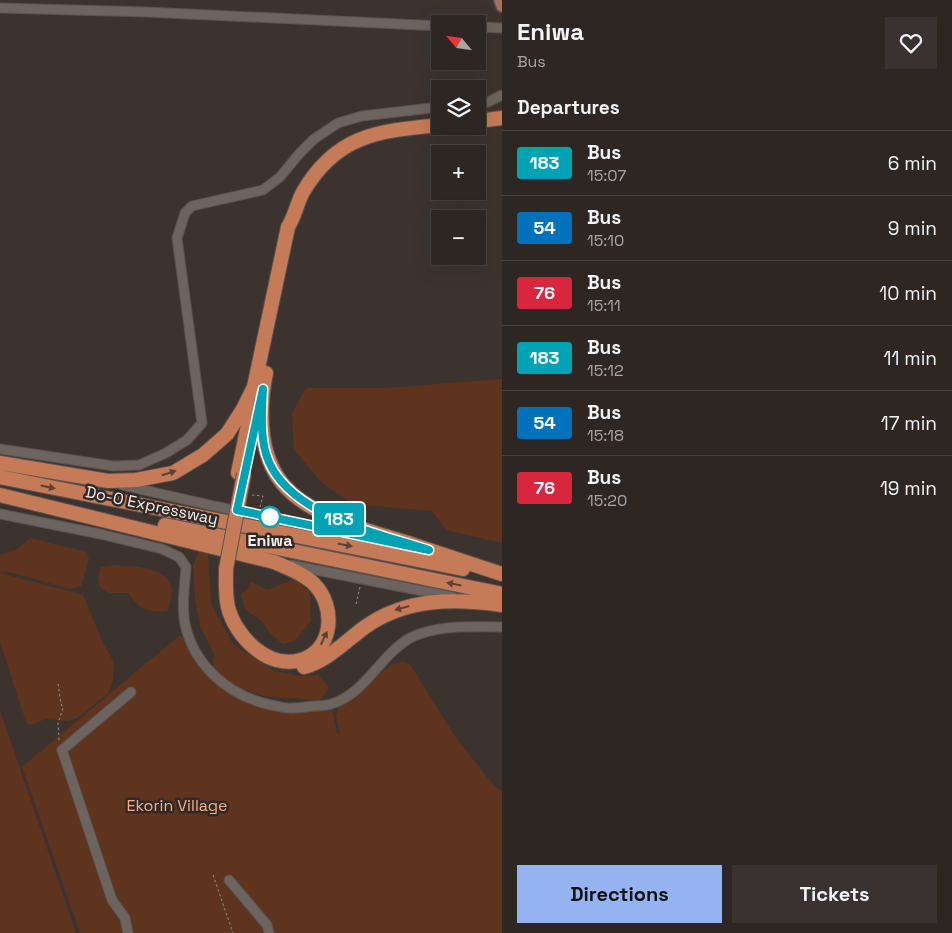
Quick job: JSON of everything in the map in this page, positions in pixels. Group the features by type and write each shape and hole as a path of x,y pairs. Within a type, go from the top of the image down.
{"highway":[{"path":"486,120 502,118"},
{"path":"431,126 380,132 346,146 328,158 302,194 294,218 288,227 259,388 223,567 220,604 229,630 248,651 268,664 297,668 311,665 327,656 366,626 389,612 411,606 451,600 502,605"},
{"path":"0,463 108,481 136,480 173,473 203,455 226,434 259,388"},
{"path":"259,388 266,454 282,484 295,495 324,512 363,528 502,576"},
{"name":"Do-O Expressway","path":"0,477 502,576"},
{"path":"0,494 274,562 298,573 314,584 325,598 328,607 328,631 319,648 310,656 300,660 281,660 269,656 248,642 238,631 228,607 223,567"},
{"name":"Do-O Expressway","path":"0,494 502,594"}],"main road":[{"path":"500,0 502,6"}],"street":[{"path":"0,8 431,26"},
{"path":"486,27 502,28"},
{"path":"486,102 502,95"},
{"path":"0,449 113,466 139,465 166,453 187,440 202,423 177,238 185,213 192,206 263,190 280,177 298,154 314,138 338,124 362,116 431,108"},
{"path":"108,481 214,506 429,550"},
{"path":"0,514 100,534 162,549 179,557 186,567 184,616 192,644 202,663 215,678 253,701 292,709 331,704 348,695 366,680 396,648 412,638 431,630 502,627"},
{"path":"274,562 480,602"},
{"path":"128,933 125,918 112,900 62,750 131,692"},
{"path":"229,880 267,925 269,933"}],"path":[{"path":"247,494 263,496 260,510"},
{"path":"356,604 360,583"},
{"path":"58,684 61,694 60,703 63,708 58,723 62,750"},
{"path":"213,875 233,933"}],"green space":[{"path":"502,379 502,543 446,530 432,511 353,504 321,482 294,449 292,413 306,388 384,388"},
{"path":"30,538 87,552 89,560 81,586 70,589 6,571 0,572 0,555 17,549"},
{"path":"199,551 208,554 211,604 233,644 274,671 300,676 318,675 329,687 323,698 317,700 263,696 237,687 213,669 214,653 200,626 195,598 193,566"},
{"path":"114,565 149,569 166,578 171,586 171,597 167,611 144,609 136,604 128,593 109,593 100,587 98,578 100,567"},
{"path":"0,573 83,595 104,645 114,662 113,681 108,693 78,718 68,721 45,719 27,725 0,642"},
{"path":"292,580 298,582 310,592 311,621 294,641 283,644 270,634 262,621 245,610 241,594 248,588 251,581 267,590"},
{"name":"Ekorin Village","path":"180,635 215,678 253,701 331,704 337,734 340,733 336,716 339,707 391,665 403,661 410,664 454,735 494,786 502,791 502,933 80,933 22,767"},
{"path":"0,710 76,933 0,933"}],"bus line":[{"name":"183","path":"263,389 263,434 266,454 282,484 295,495 324,512 363,528 429,550 237,510 263,389"}],"place":[{"name":"Eniwa","path":"270,517"}]}
